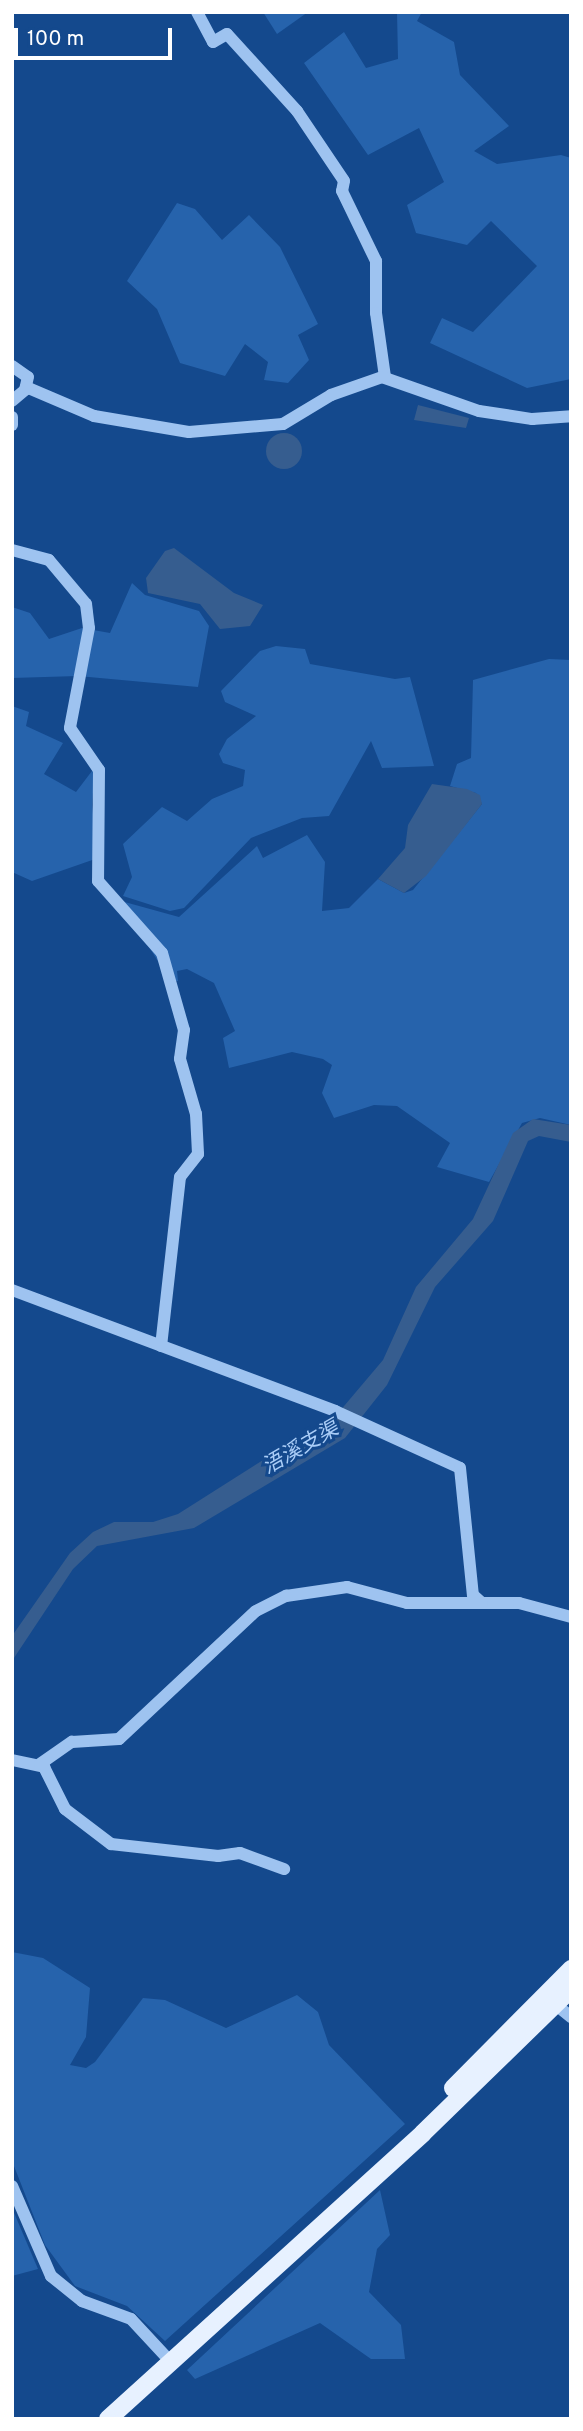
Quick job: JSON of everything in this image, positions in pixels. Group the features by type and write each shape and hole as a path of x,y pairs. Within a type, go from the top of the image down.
{"main road":[{"path":"375,2174 571,1969"},
{"path":"108,2419 375,2174 571,1989"}],"street":[{"path":"197,12 213,42 227,34 297,111 344,181 342,191 376,261 376,313 385,377"},
{"path":"12,366 28,377 26,387 12,401"},
{"path":"26,387 94,416 189,432 283,424 331,395 385,377 479,411 533,419 571,416"},
{"path":"12,416 12,425"},
{"path":"12,550 49,560 86,604 89,628 70,728 99,770 98,881 162,953 184,1030 180,1055 196,1114 198,1154 180,1177 161,1346"},
{"path":"12,1290 335,1411 460,1468 467,1580 482,1602"},
{"path":"12,1760 40,1764 72,1742 119,1740 256,1611 286,1597 347,1587 407,1603 519,1603 571,1617"},
{"path":"40,1764 65,1809 111,1844 218,1856 240,1853 284,1869"},
{"path":"555,2004 571,2017"},
{"path":"12,2186 51,2276 82,2301 131,2319 171,2362"}],"shaded area":[{"path":"263,12 308,12 277,34"},
{"path":"397,12 422,12 417,21 454,42 460,75 509,126 474,151 497,164 561,155 571,158 571,379 527,388 430,343 442,318 473,332 537,266 491,221 467,245 416,233 407,205 444,182 419,128 368,155 304,63 344,32 366,68 398,59"},
{"path":"177,203 195,209 222,240 249,215 280,247 318,324 298,335 309,360 288,383 264,380 268,362 245,344 225,376 180,363 157,309 127,281"},
{"path":"132,583 145,595 199,611 209,626 198,687 78,676 12,678 12,607 30,613 49,639 82,628 110,633"},
{"path":"276,646 305,649 310,664 395,679 410,677 434,766 382,768 371,741 329,816 302,818 251,838 184,908 170,911 123,896 132,877 123,844 162,807 187,821 212,799 243,786 245,770 223,763 219,754 227,739 256,716 225,702 221,691 260,651"},
{"path":"549,659 571,660 571,1125 540,1118 522,1123 489,1182 437,1167 450,1143 397,1106 374,1105 334,1118 322,1093 332,1065 323,1059 292,1052 229,1068 223,1038 235,1031 214,983 187,969 177,971 178,981 170,981 121,901 179,917 257,846 263,858 307,835 325,862 322,911 349,908 378,879 404,893 413,890 482,804 476,793 450,786 457,764 471,758 473,680"},
{"path":"12,706 29,712 26,726 63,743 44,774 76,792 95,767 92,805 98,858 32,881 12,872"},
{"path":"12,1952 43,1958 90,1988 86,2037 70,2065 86,2068 95,2062 143,1998 165,2000 226,2028 297,1995 318,2012 329,2045 405,2124 165,2341 127,2306 75,2286 45,2245 12,2161"},
{"path":"380,2190 390,2235 377,2249 369,2292 401,2325 405,2359 371,2359 320,2323 195,2379 187,2370"},
{"path":"12,2208 38,2269 12,2276"}],"water":[{"path":"418,405 469,418 466,428 414,420"},
{"path":"284,433 297,438 302,451 297,464 284,469 271,464 266,451 271,438"},
{"path":"174,548 234,593 263,605 250,626 220,629 200,604 148,593 146,578 165,551"},
{"path":"432,784 467,789 480,795 482,804 426,876 404,893 378,879 405,848 408,825"},
{"name":"浯溪支渠","path":"533,1119 571,1125 571,1142 539,1136 528,1141 493,1221 435,1287 387,1385 345,1438 194,1528 97,1546 73,1569 12,1661 12,1636 70,1553 93,1532 114,1522 153,1522 178,1514 339,1412 383,1360 416,1287 473,1219 513,1133"}]}
